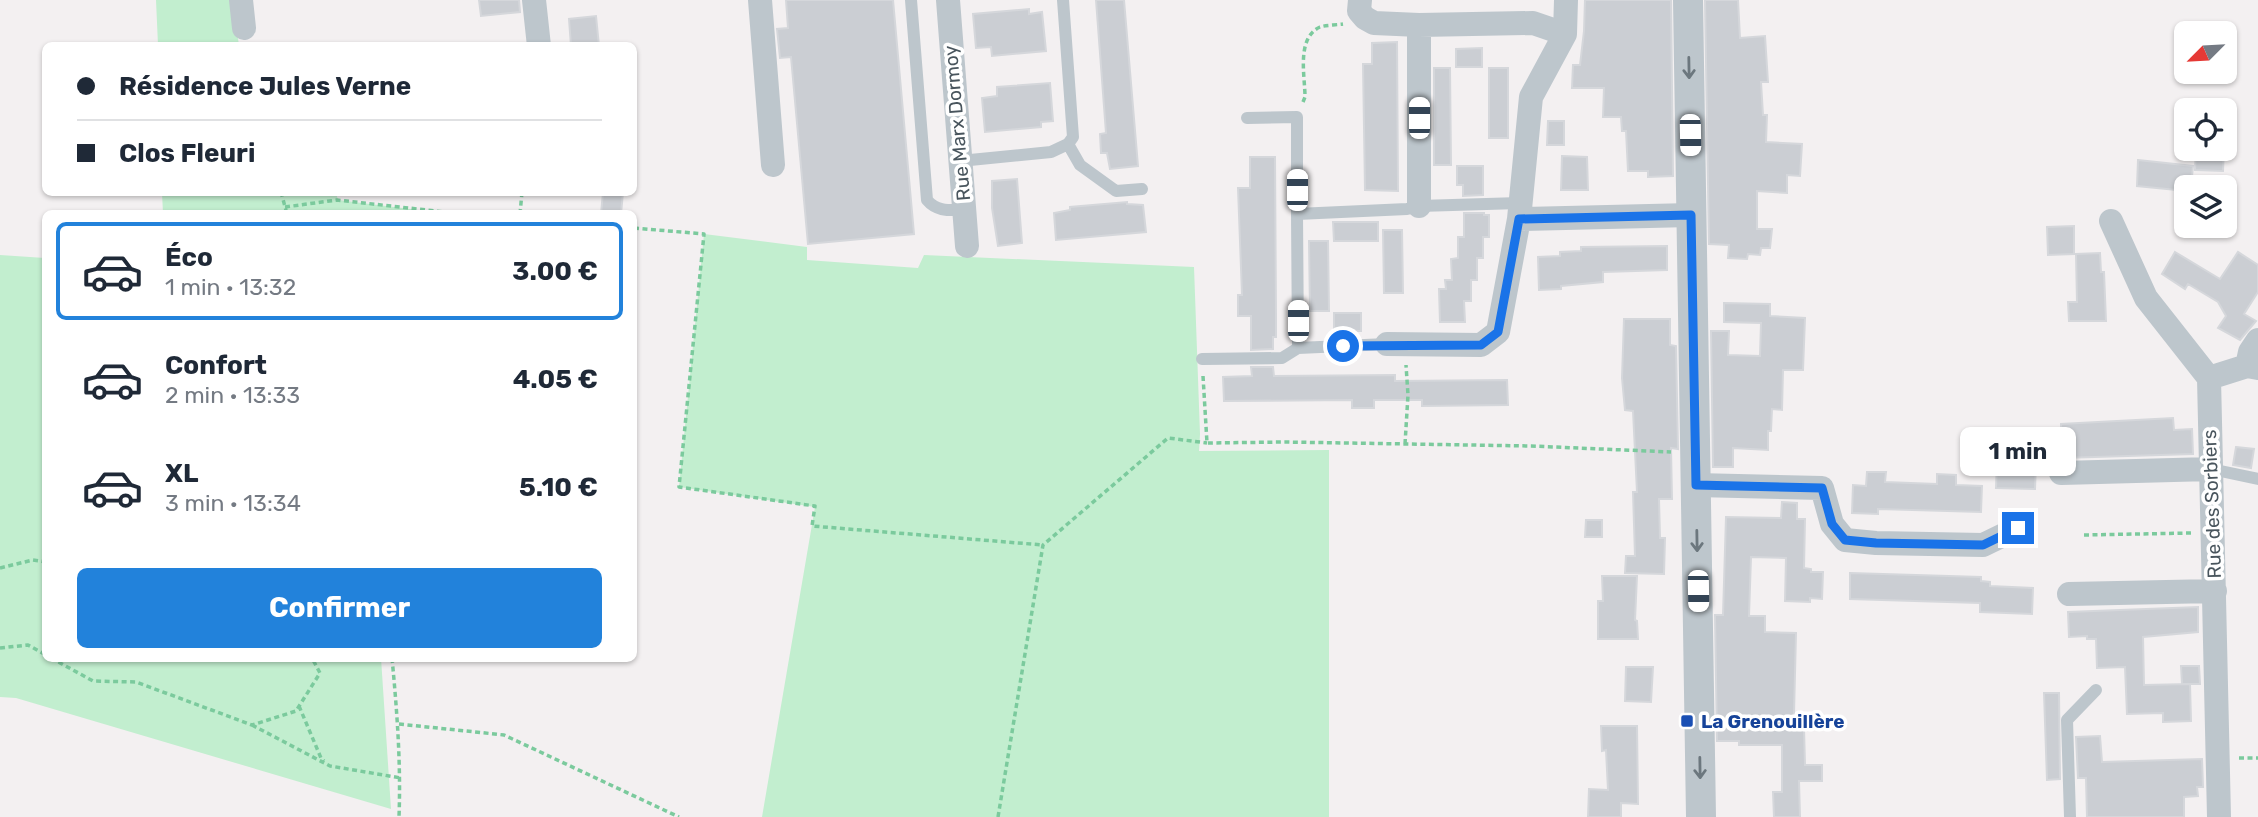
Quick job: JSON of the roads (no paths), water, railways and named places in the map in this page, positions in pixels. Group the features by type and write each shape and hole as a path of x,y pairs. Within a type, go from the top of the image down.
{"street":[{"path":"241,0 244,28"},
{"path":"534,0 539,42"},
{"path":"760,0 772,165"},
{"name":"Rue Marx Dormoy","path":"948,0 967,246"},
{"path":"1396,345 1481,345 1498,332 1520,211 1531,97 1564,33 1566,0"},
{"path":"1688,0 1701,817"},
{"path":"1362,9 1374,23 1533,23 1564,33"},
{"path":"1419,25 1419,206"},
{"path":"1520,211 1691,215"},
{"path":"2111,221 2146,298 2209,378 2252,367 2250,352 2258,340"},
{"name":"Rue des Sorbiers","path":"2209,378 2219,817"},
{"path":"2061,473 2211,469"},
{"path":"1696,485 1822,488 1832,524 1845,540 1983,545 2018,528"},
{"path":"2069,594 2215,591"}],"lane":[{"path":"911,0 927,201 943,210 964,210"},
{"path":"960,161 1051,152 1068,144 1073,137 1063,0"},
{"path":"1247,118 1297,117 1298,348"},
{"path":"1068,144 1080,165 1116,191 1142,189"},
{"path":"1297,214 1407,209 1419,206 1520,211"},
{"path":"1202,359 1282,358 1298,348 1396,345"},
{"path":"2211,469 2258,479"},
{"path":"2070,817 2067,720 2096,690"}],"place":[{"name":"La Grenouillère","path":"1687,721"}]}
